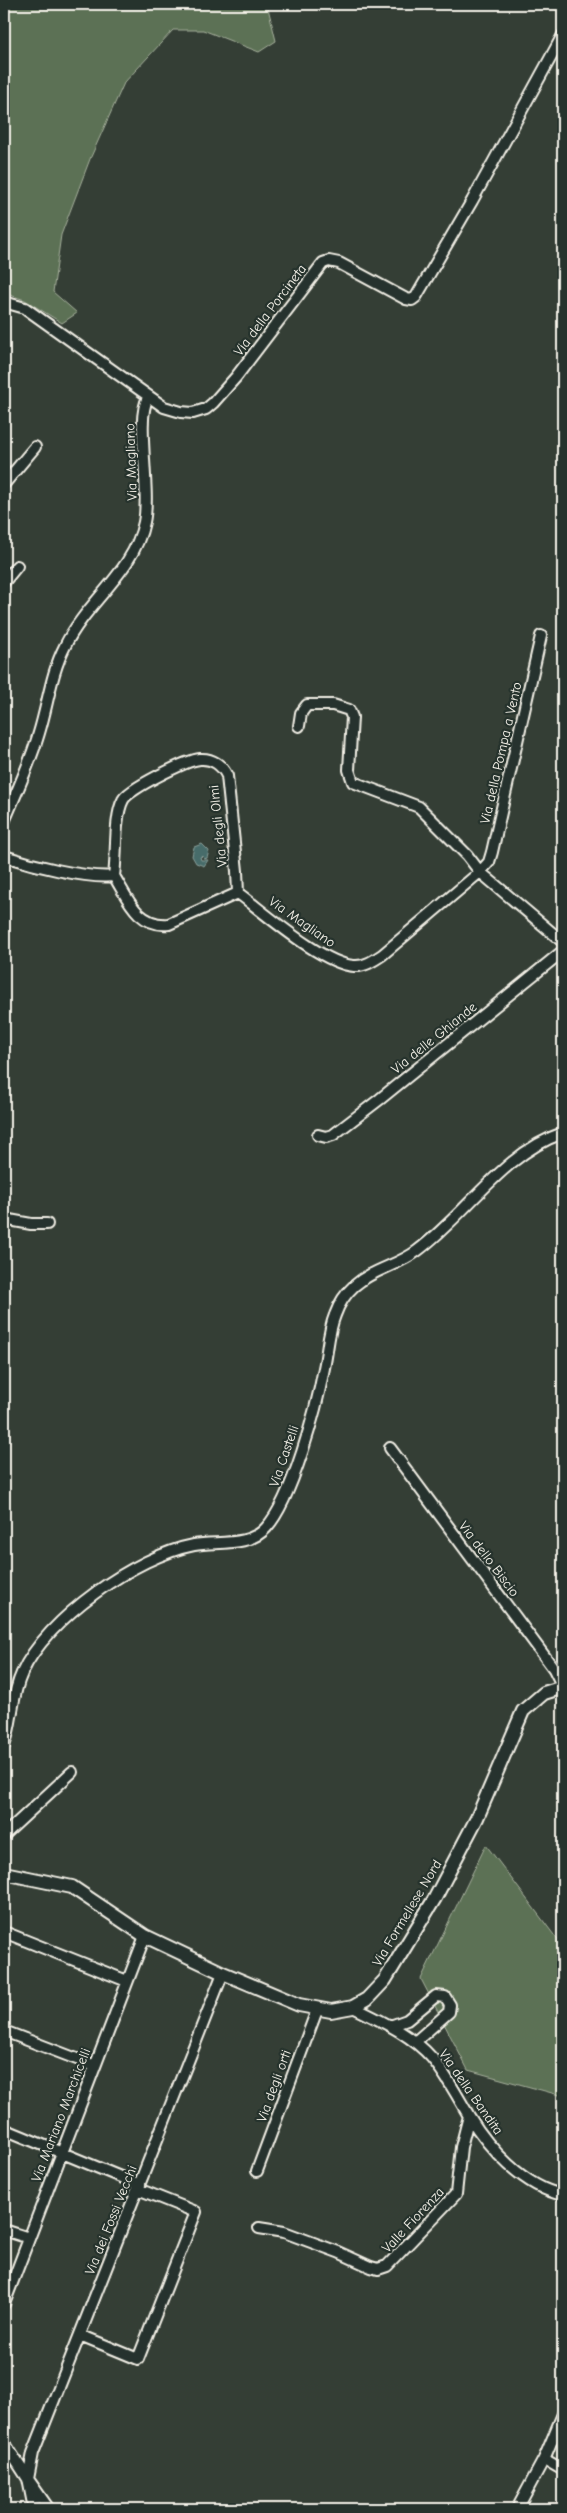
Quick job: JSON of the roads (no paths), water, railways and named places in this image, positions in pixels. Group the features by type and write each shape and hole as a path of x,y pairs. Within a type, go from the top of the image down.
{"street":[{"name":"Via della Porcineta","path":"4,302 25,308 148,398 164,407 181,412 198,412 208,407 236,377 326,262 339,263 403,298 414,299 472,201 563,35"},
{"name":"Via Magliano","path":"4,822 36,743 57,664 64,648 84,616 126,563 142,532 147,499 143,413 148,398"},
{"path":"4,484 35,447"},
{"path":"4,582 17,566"},
{"name":"Via della Pompa a Vento","path":"480,872 489,862 492,852 542,636"},
{"path":"299,726 301,712 307,705 333,705 349,710 352,717 348,770 353,782 419,807 467,855 480,872 563,942"},
{"name":"Via degli Olmi","path":"114,876 119,812 127,794 136,787 193,760 204,759 218,764 226,776 238,893"},
{"path":"4,856 59,870 96,876 114,876 138,915 157,924 169,924 238,893"},
{"name":"Via Magliano","path":"238,893 322,954 341,963 359,966 382,955 480,872"},
{"name":"Via delle Ghiande","path":"318,1135 326,1137 333,1135 563,951"},
{"name":"Via Castelli","path":"4,1746 19,1679 33,1652 55,1627 108,1584 150,1559 186,1546 250,1538 262,1532 270,1523 281,1505 302,1451 321,1384 332,1323 342,1300 349,1291 376,1270 417,1251 512,1164 542,1143 563,1134"},
{"path":"4,1219 48,1224"},
{"name":"Via dello Biscio","path":"390,1448 554,1669 563,1687"},
{"name":"Via Formellese Nord","path":"353,2008 367,1999 385,1980 435,1898 477,1818 523,1711 544,1693 563,1687"},
{"path":"4,1835 72,1772"},
{"path":"4,1873 72,1887 145,1936 223,1973 299,2005 317,2010 336,2011 353,2008"},
{"path":"4,1932 127,1981"},
{"name":"Via Mariano Marchicelli","path":"4,2304 7,2285 29,2238 145,1936"},
{"name":"Via dei Fossi Vecchi","path":"28,2479 33,2453 223,1973"},
{"path":"390,2026 407,2020 436,1996 445,1997 450,2005 449,2012 415,2042"},
{"name":"Via della Bandita","path":"353,2008 390,2026 415,2042 437,2064 470,2116 494,2148 517,2170 539,2186 563,2195"},
{"name":"Via degli orti","path":"256,2171 317,2010"},
{"path":"4,2031 95,2066"},
{"name":"Valle Fiorenza","path":"259,2228 284,2232 338,2252 371,2267 378,2269 387,2266 456,2194 461,2147 470,2116"},
{"path":"4,2129 196,2212 138,2359 80,2335"},
{"path":"4,2230 29,2238"},
{"path":"517,2509 544,2459 563,2414"},
{"path":"4,2442 49,2509"},
{"path":"544,2459 563,2470"},
{"path":"28,2479 34,2509"}],"water":[{"path":"202,844 209,851 207,858 200,857 201,860 208,860 204,866 196,863 192,856 194,847"}]}
